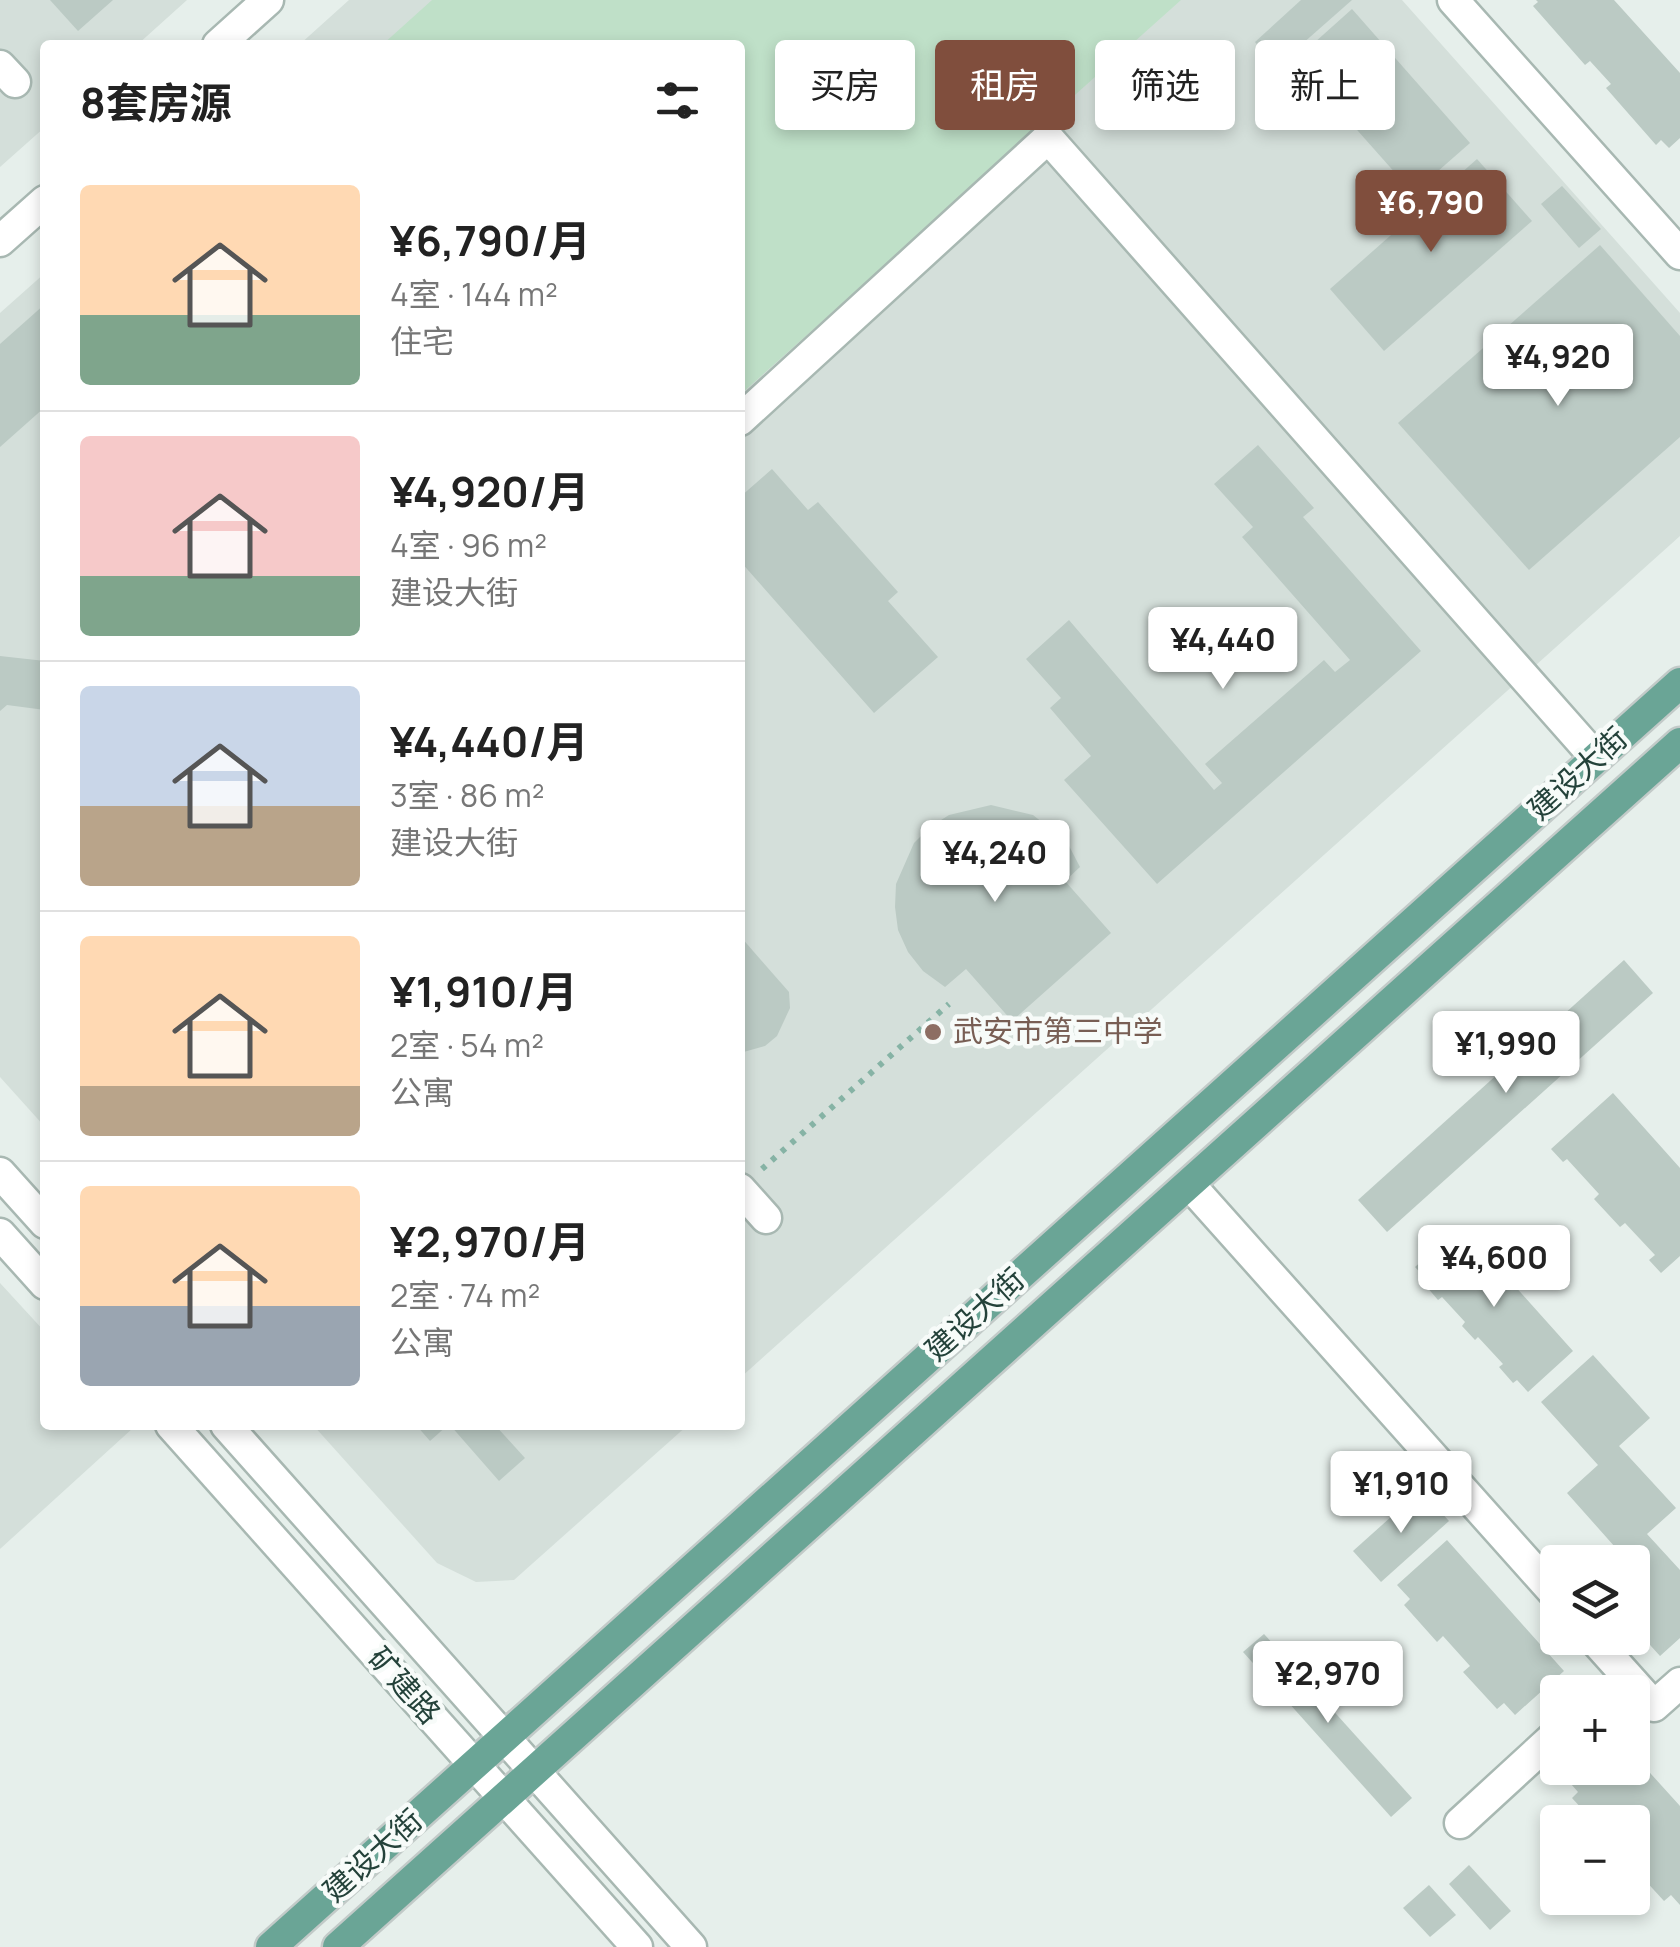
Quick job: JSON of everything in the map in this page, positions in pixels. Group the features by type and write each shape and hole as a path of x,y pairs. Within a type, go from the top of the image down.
{"main road":[{"name":"建设大街","path":"271,1947 1680,683"},
{"name":"建设大街","path":"338,1947 1680,743"}],"street":[{"path":"224,40 268,0"},
{"path":"1453,0 1680,254"},
{"path":"745,415 1048,138 1596,758"},
{"path":"0,241 40,205"},
{"path":"0,1173 40,1218"},
{"path":"748,1182 766,1218"},
{"path":"1189,1184 1540,1578"},
{"path":"0,1234 40,1278"},
{"name":"矿建路","path":"175,1430 637,1947"},
{"name":"矿建路","path":"230,1430 692,1947"},
{"path":"1650,1704 1654,1706 1680,1683"},
{"path":"1460,1823 1540,1750"}],"path":[{"path":"748,1182 948,1004"}],"shaded area":[{"path":"0,0 187,0 143,40 40,40 40,131 0,167"},
{"name":"武安市第三中学","path":"349,0 1402,0 1680,313 1680,536 745,1374 745,40 305,40"},
{"path":"40,277 40,1121 0,1077 0,313"},
{"path":"0,1283 40,1327 40,1430 131,1430 0,1549"},
{"path":"317,1430 682,1430 514,1580 476,1582 437,1563"}],"green space":[{"path":"432,0 1181,0 1136,40 1095,40 1095,77 1075,95 1075,40 935,40 935,130 1036,130 745,391 745,40 388,40"}],"building":[{"path":"50,0 113,0 78,31"},
{"path":"1301,0 1352,0 1307,40 1257,40"},
{"path":"1536,0 1614,0 1680,73 1680,138 1669,148 1661,140 1656,145 1606,88 1611,84 1590,61 1585,65 1533,6"},
{"path":"1352,9 1379,40 1317,40"},
{"path":"1395,58 1470,143 1413,193 1357,130 1395,130"},
{"path":"1477,159 1532,221 1384,351 1330,289"},
{"path":"1562,186 1601,229 1579,248 1541,204"},
{"path":"1600,245 1680,336 1680,437 1529,570 1398,423"},
{"path":"40,308 40,411 0,447 0,344"},
{"path":"1258,445 1314,508 1303,517 1421,651 1157,884 1064,780 1091,756 1050,708 1061,698 1026,659 1069,620 1214,790 1222,783 1205,764 1324,660 1335,672 1350,660 1242,537 1253,527 1214,484"},
{"path":"772,469 808,510 818,502 898,592 888,601 938,657 874,713 745,567 745,493"},
{"path":"0,656 40,660 40,709 7,705 0,711"},
{"path":"991,805 1033,815 1067,842 1080,867 1065,881 1111,933 1012,1021 966,969 945,987 923,971 898,930 895,907 896,884 914,843 949,815"},
{"path":"745,942 789,992 790,1008 777,1036 765,1046 745,1052"},
{"path":"1624,960 1653,993 1387,1232 1358,1200"},
{"path":"1613,1093 1680,1168 1680,1256 1661,1273 1649,1260 1655,1255 1625,1223 1620,1227 1594,1199 1599,1194 1567,1159 1563,1162 1551,1149"},
{"path":"1461,1226 1573,1351 1528,1392 1517,1380 1513,1383 1499,1367 1503,1364 1462,1326 1465,1322 1442,1297 1438,1300 1426,1286 1430,1283 1415,1267"},
{"path":"1593,1355 1650,1418 1619,1446 1676,1508 1647,1534 1680,1570 1680,1638 1660,1656 1650,1645 1650,1545 1613,1545 1567,1493 1598,1465 1541,1402"},
{"path":"420,1430 442,1430 430,1441"},
{"path":"454,1430 500,1430 525,1458 499,1481"},
{"path":"1421,1490 1449,1521 1381,1582 1353,1551"},
{"path":"1447,1540 1540,1644 1540,1655 1550,1655 1564,1671 1560,1675 1540,1675 1540,1693 1515,1715 1504,1703 1497,1709 1463,1672 1470,1666 1443,1636 1437,1642 1404,1605 1410,1599 1397,1585"},
{"path":"1264,1634 1412,1798 1391,1817 1243,1652"},
{"path":"1650,1773 1680,1806 1680,1905 1671,1895 1664,1901 1650,1886 1650,1805 1578,1805 1572,1798 1578,1792 1572,1785 1650,1785"},
{"path":"1469,1865 1511,1911 1490,1930 1449,1884"},
{"path":"1429,1885 1456,1915 1430,1937 1403,1908"}],"place":[{"name":"武安市第三中学","path":"933,1032"}]}
